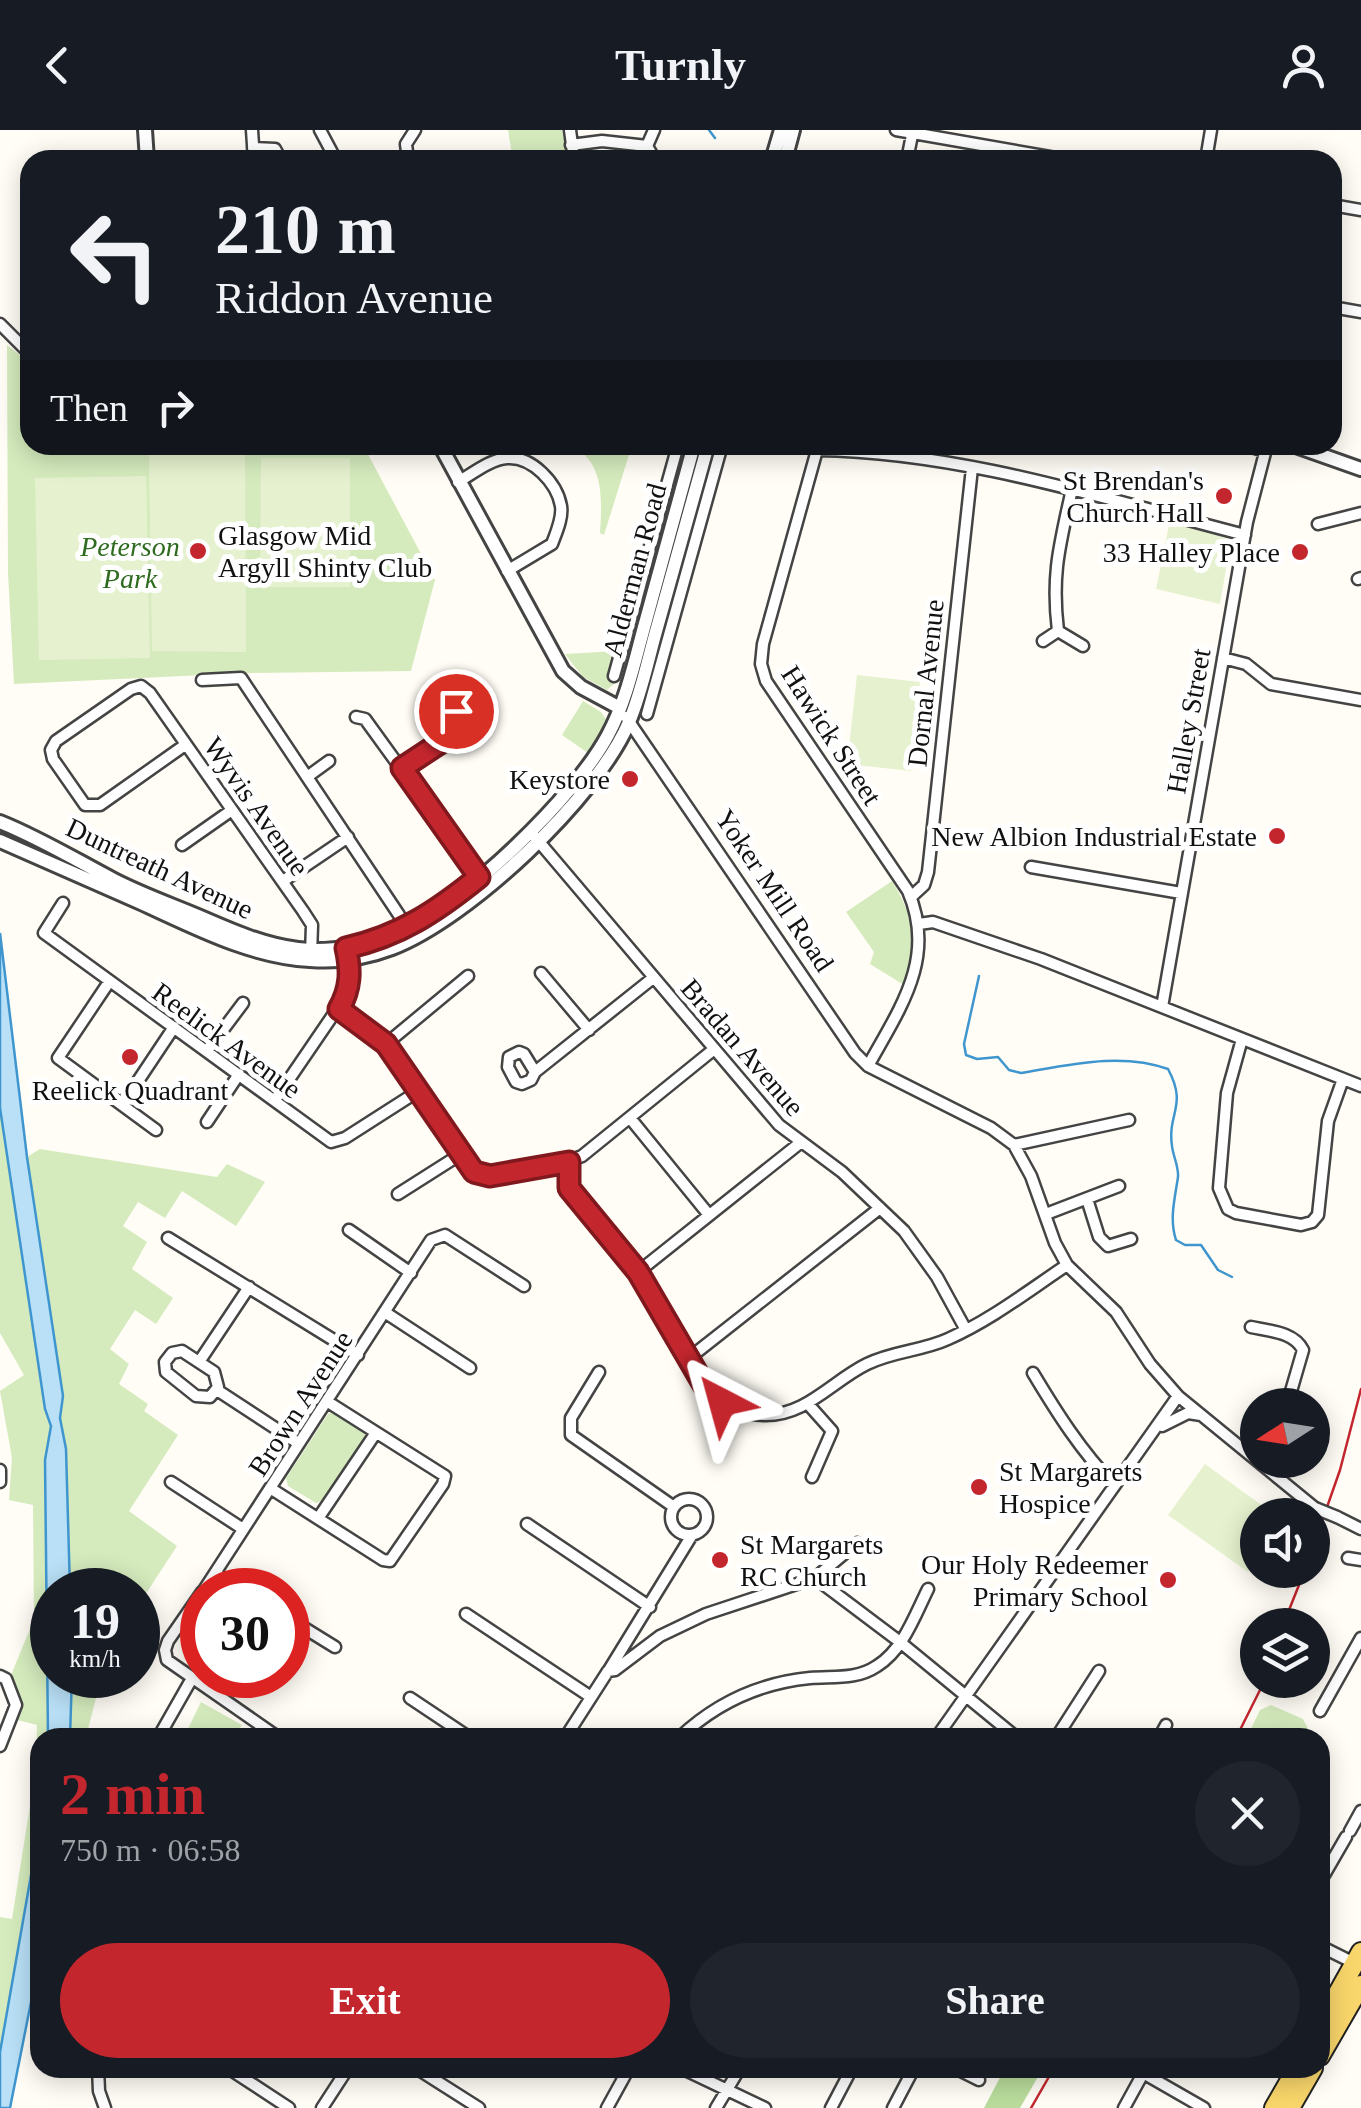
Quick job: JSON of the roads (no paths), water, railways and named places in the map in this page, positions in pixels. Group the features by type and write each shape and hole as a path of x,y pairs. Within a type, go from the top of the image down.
{"main road":[{"path":"1330,2008 1359,1961"},
{"path":"1330,2039 1361,1985"},
{"path":"1274,2108 1290,2078"},
{"path":"1290,2108 1307,2078"}],"street":[{"path":"570,130 571,150"},
{"path":"650,150 654,130"},
{"path":"896,130 1012,150"},
{"path":"570,145 602,141 648,146"},
{"path":"0,324 20,344"},
{"name":"Yoker Mill Road","path":"445,455 563,671 581,687 620,708 855,1053 868,1066 991,1128 1014,1145"},
{"name":"Alderman Road","path":"614,676 675,455"},
{"name":"Alderman Road","path":"620,708 691,455"},
{"name":"Alderman Road","path":"647,714 654,662 706,455"},
{"name":"Alderman Road","path":"629,723 654,662 719,455"},
{"name":"Hawick Street","path":"813,455 761,664 766,680 910,894 919,923"},
{"path":"897,455 1072,489 1245,535"},
{"name":"Halley Street","path":"1162,1007 1222,658 1264,455"},
{"path":"1320,455 1361,470"},
{"path":"458,482 502,458 514,458 540,469 559,500 562,510 552,544 507,571"},
{"name":"Dornal Avenue","path":"910,894 924,885 972,468"},
{"path":"1058,631 1053,577 1072,489"},
{"path":"1318,524 1361,514"},
{"path":"1043,642 1058,631"},
{"path":"1058,631 1083,646"},
{"path":"1222,658 1246,664 1271,684 1361,700"},
{"path":"202,680 242,678 399,915"},
{"path":"402,768 446,739 465,683"},
{"name":"Wyvis Avenue","path":"185,744 100,804 85,805 51,750 56,742 131,689 141,686 150,693 312,924 311,955"},
{"name":"Duntreath Avenue","path":"534,836 580,778 609,734 620,708"},
{"path":"356,717 365,719 482,882"},
{"name":"Duntreath Avenue","path":"6,843 235,943 274,955 392,948 441,922 587,787 629,723"},
{"path":"307,777 329,761"},
{"path":"182,845 232,810"},
{"name":"Duntreath Avenue","path":"0,822 118,882 238,933 311,955"},
{"path":"283,882 348,836"},
{"name":"Bradan Avenue","path":"534,836 756,1100 800,1143 842,1172 920,1251 966,1330"},
{"path":"1031,867 1181,893"},
{"name":"Reelick Avenue","path":"63,903 44,933 331,1142 338,1142 420,1090"},
{"path":"868,1066 911,982 920,943 919,923 933,922 1361,1086"},
{"path":"276,1100 348,994 347,953"},
{"path":"542,973 589,1030"},
{"path":"386,1044 468,976"},
{"path":"535,1072 652,978"},
{"path":"110,982 58,1058 156,1130"},
{"path":"207,1051 242,1003"},
{"path":"339,1009 386,1044 474,1172 490,1176 569,1162 582,1156 713,1050"},
{"path":"122,1105 174,1028"},
{"path":"1242,1039 1227,1093 1219,1188 1228,1208 1236,1213 1302,1225 1318,1215 1328,1121 1343,1079"},
{"path":"207,1122 239,1074"},
{"path":"630,1118 709,1216"},
{"path":"1129,1120 1014,1145 1067,1265 1116,1312 1150,1364 1178,1396 1240,1448"},
{"path":"638,1272 800,1143"},
{"path":"398,1194 461,1154"},
{"path":"569,1162 569,1188 638,1272 708,1392 734,1409 766,1416 808,1404 870,1362 945,1341 991,1317 1067,1265"},
{"path":"1046,1214 1119,1186"},
{"path":"1087,1198 1099,1237 1108,1246 1132,1238"},
{"path":"688,1358 880,1208"},
{"path":"349,1230 411,1272"},
{"name":"Brown Avenue","path":"218,1568 431,1240 445,1236 524,1286"},
{"path":"168,1238 358,1355"},
{"path":"199,1362 250,1287"},
{"path":"386,1313 470,1368"},
{"path":"1251,1326 1293,1337 1300,1344 1303,1350 1292,1388"},
{"path":"177,1351 199,1362 214,1372 217,1390 210,1397 196,1396 166,1372 165,1362 177,1351"},
{"path":"598,1372 571,1418 570,1435 674,1507"},
{"path":"1034,1372 1062,1422 1114,1485"},
{"path":"217,1390 298,1444"},
{"path":"943,1728 1178,1396"},
{"path":"270,1488 383,1560 390,1561 410,1533 445,1476 328,1402"},
{"path":"808,1404 832,1431 812,1476"},
{"path":"1146,1441 1174,1418 1188,1413 1203,1415"},
{"path":"320,1517 375,1434"},
{"path":"0,1470 0,1482"},
{"path":"1278,1478 1316,1508 1361,1529"},
{"path":"170,1482 243,1530"},
{"path":"572,1728 692,1535 705,1526 708,1516 703,1505 692,1499 683,1500 674,1507 672,1523 677,1530 692,1535"},
{"path":"527,1524 650,1607"},
{"path":"608,1671 660,1636 724,1606 815,1578 857,1543"},
{"path":"1348,1558 1361,1560"},
{"path":"815,1578 1004,1728"},
{"path":"691,1728 709,1712 749,1692 811,1678 852,1676 877,1667 900,1642 928,1589"},
{"path":"466,1614 590,1697"},
{"path":"642,1620 660,1636"},
{"name":"Brown Avenue","path":"180,1626 164,1650 167,1660 180,1671"},
{"path":"310,1632 335,1648"},
{"path":"1320,1712 1361,1638"},
{"path":"1062,1728 1099,1671"},
{"path":"0,1676 6,1679 16,1705 0,1746"},
{"path":"164,1728 181,1698"},
{"name":"Brown Avenue","path":"215,1698 256,1728"},
{"path":"410,1698 455,1728"},
{"path":"1330,1865 1361,1812"},
{"path":"1330,1950 1359,1961"},
{"path":"98,2078 106,2108"},
{"path":"243,2078 289,2108"},
{"path":"322,2108 342,2078"},
{"path":"432,2078 479,2108"},
{"path":"607,2108 623,2078"},
{"path":"702,2078 765,2108"},
{"path":"716,2108 734,2078"},
{"path":"831,2108 847,2078"},
{"path":"893,2108 909,2078"},
{"path":"975,2078 979,2080"},
{"path":"1124,2108 1141,2078"},
{"path":"1157,2078 1204,2108"}],"water":[{"path":"0,933 27,1157 63,1396 60,1418 66,1449 69,1568 46,1568 45,1460 51,1426 45,1409 0,1108"},
{"path":"48,1698 71,1698 70,1728 48,1728"},
{"path":"30,1881 30,2007 10,2108 0,2108 0,2052"}],"waterway":[{"path":"709,130 715,138"},
{"path":"979,976 964,1044 966,1055 977,1059 998,1057 1009,1070 1021,1073 1113,1061 1168,1069 1177,1101 1171,1135 1178,1173 1173,1216 1176,1240 1185,1245 1201,1245 1218,1270 1232,1277"}],"railway":[{"path":"1330,1499 1361,1389"},
{"path":"1290,1608 1298,1588"},
{"path":"1241,1728 1256,1698"},
{"path":"1031,2108 1048,2078"}],"place":[{"name":"St Brendan's Church Hall","path":"1224,496"},
{"name":"Glasgow Mid Argyll Shinty Club","path":"198,551"},
{"name":"33 Halley Place","path":"1300,552"},
{"name":"Keystore","path":"630,779"},
{"name":"New Albion Industrial Estate","path":"1277,836"},
{"name":"Reelick Quadrant","path":"130,1057"},
{"name":"St Margarets Hospice","path":"979,1487"},
{"name":"St Margarets RC Church","path":"720,1560"},
{"name":"Our Holy Redeemer Primary School","path":"1168,1580"}],"park label":[{"name":"Peterson Park","path":"130,562"}]}
